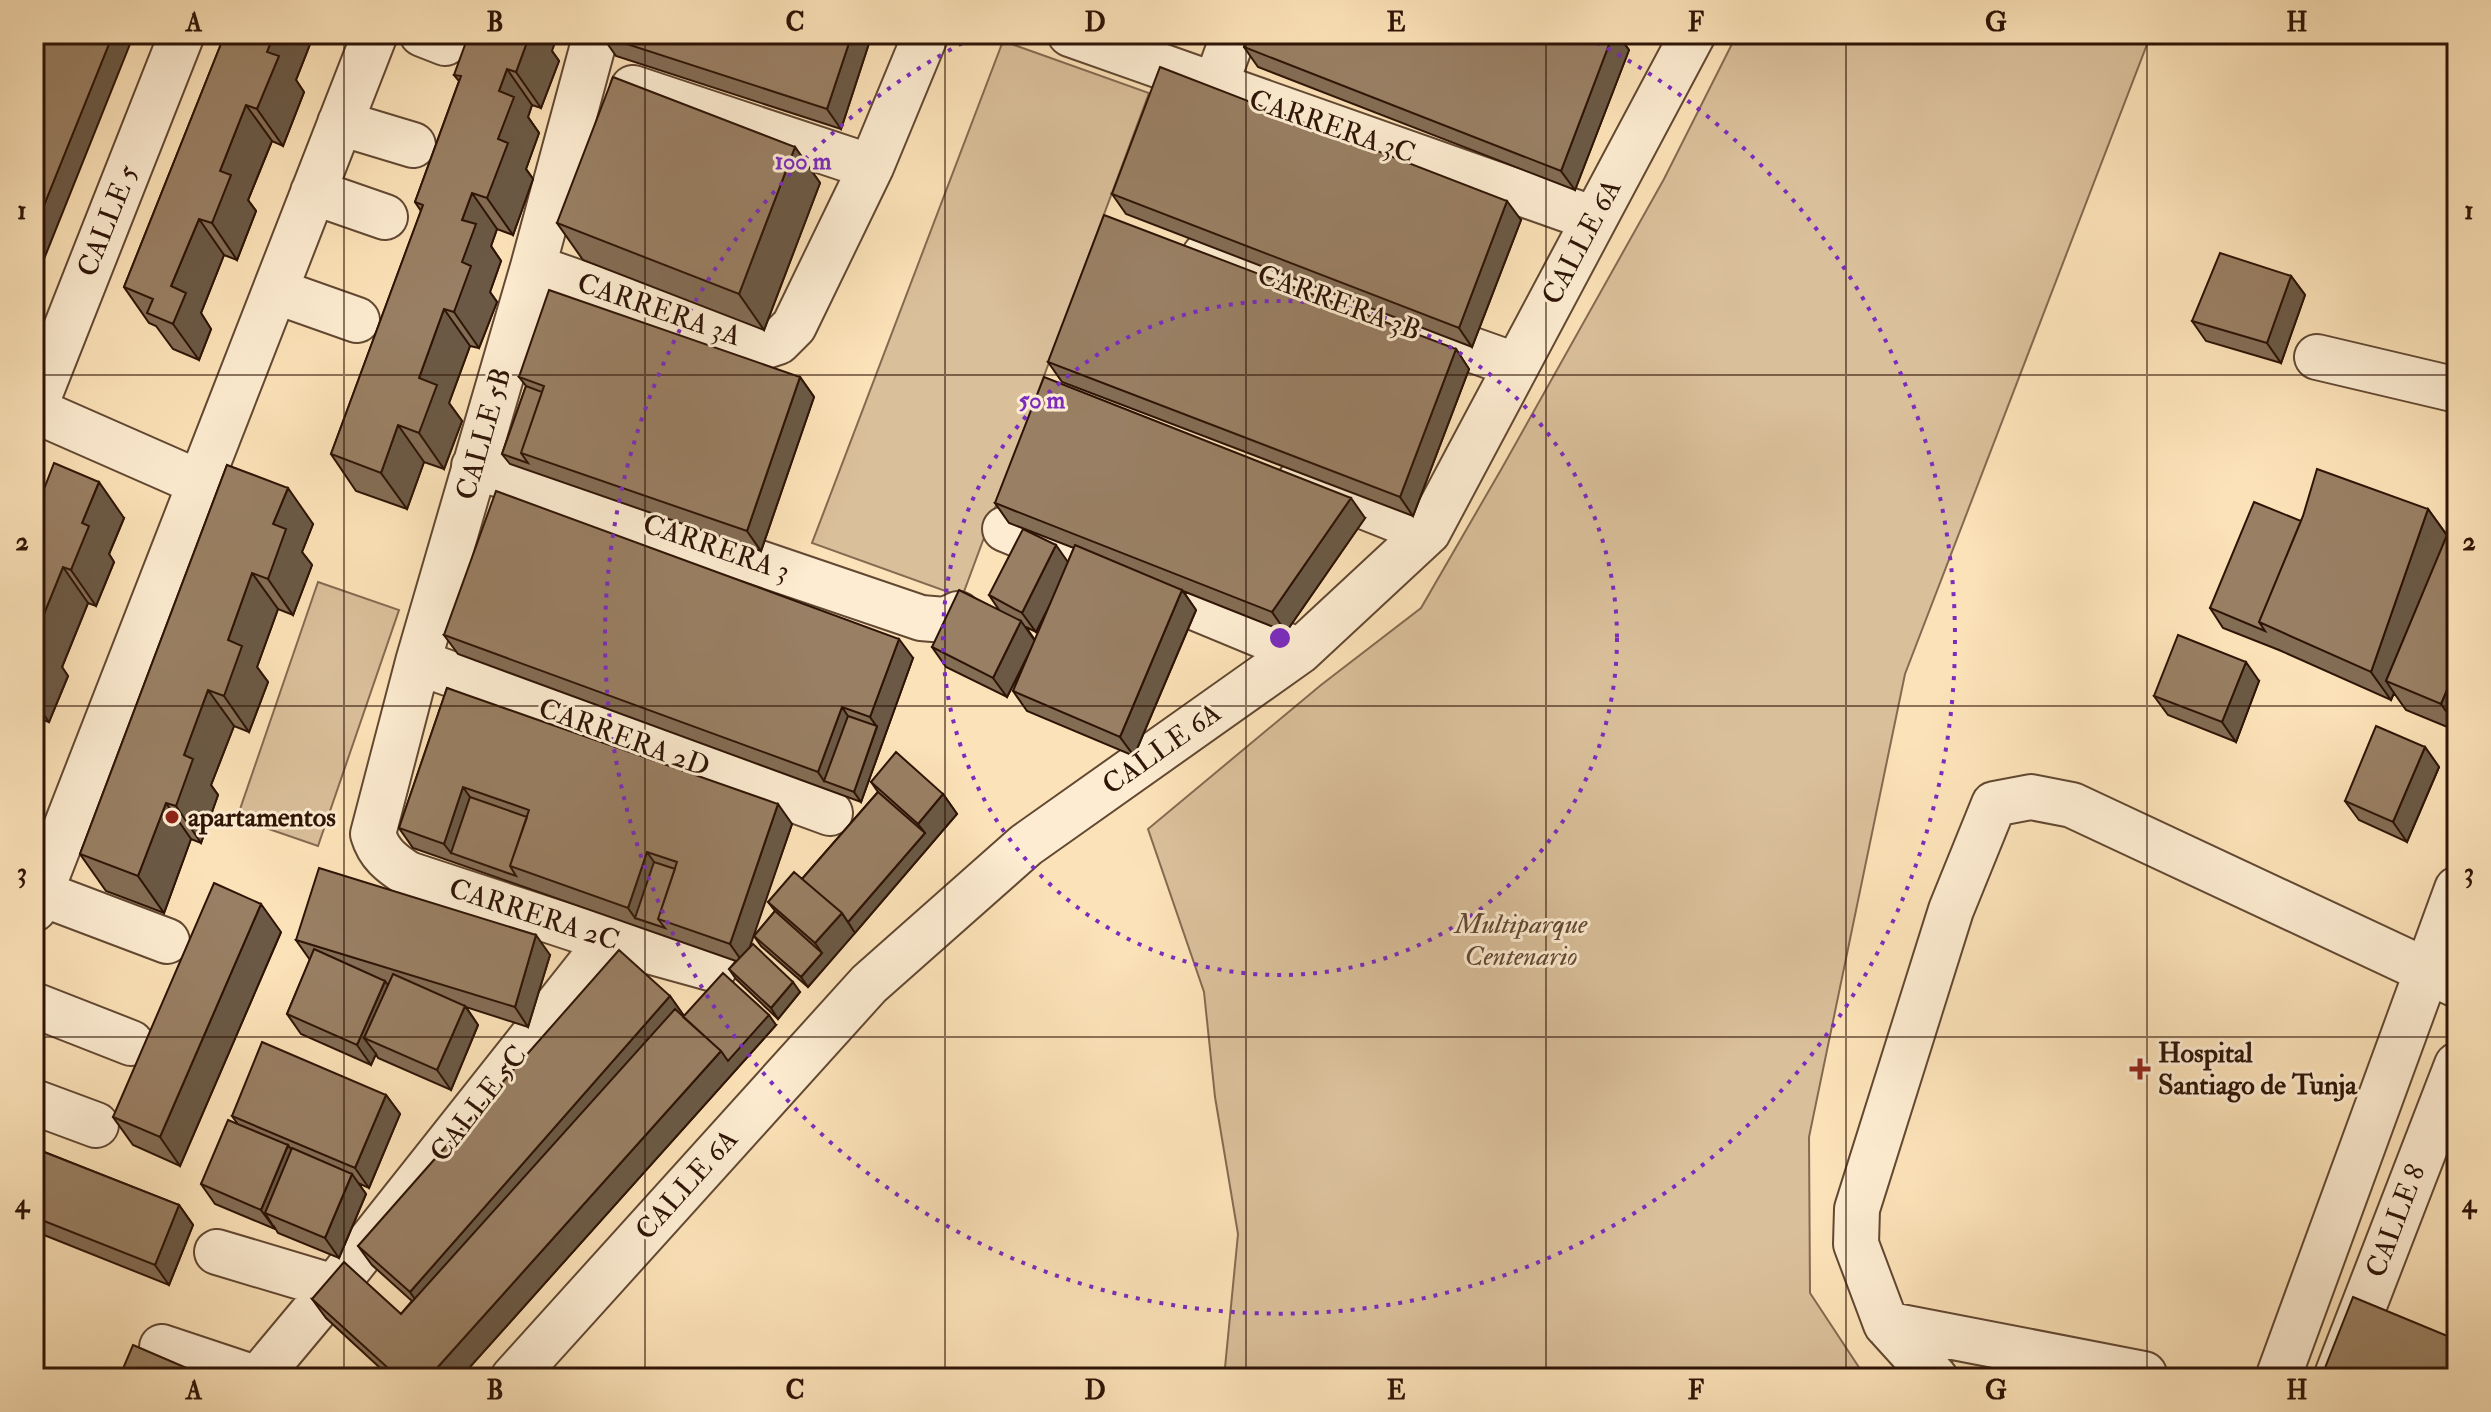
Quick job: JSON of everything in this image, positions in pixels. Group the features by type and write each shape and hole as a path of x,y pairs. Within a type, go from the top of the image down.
{"street":[{"name":"CALLE 5","path":"34,409 182,34"},
{"path":"167,941 37,901 375,34"},
{"path":"591,53 871,167 926,34"},
{"name":"CARRERA 3C","path":"1070,34 1594,219"},
{"path":"1215,86 1234,34"},
{"name":"CALLE 6A","path":"513,1378 869,984 1026,845 1300,651 1428,532 1594,219 1684,37"},
{"name":"CALLE 5B","path":"373,834 418,662 533,267 591,53"},
{"path":"340,123 413,145"},
{"name":"CARRERA 3A","path":"533,267 763,347 778,342 794,326 871,167"},
{"path":"313,192 385,217"},
{"name":"CARRERA 3B","path":"1162,240 1515,365"},
{"path":"275,291 357,320"},
{"path":"2317,357 2457,390"},
{"path":"34,409 200,483"},
{"name":"CARRERA 3","path":"474,466 921,618 945,620 958,614"},
{"path":"1265,468 1428,532"},
{"path":"1005,529 1300,651"},
{"name":"CARRERA 2D","path":"418,662 830,813"},
{"path":"1935,1378 1886,1324 1856,1244 1857,1209 1951,910 1994,804 2031,797 2072,805 2442,978"},
{"name":"CARRERA 2C","path":"373,834 387,860 408,874 609,940 714,969"},
{"path":"2278,1378 2442,978 2457,889"},
{"name":"CALLE 5C","path":"256,1378 334,1287 609,940"},
{"path":"34,1005 131,1043"},
{"name":"CALLE 8","path":"2336,1378 2457,1065"},
{"path":"34,1102 96,1125"},
{"path":"217,1252 334,1287"},
{"path":"2365,1303 2404,1319"},
{"path":"1886,1324 2144,1374"},
{"path":"162,1347 256,1378"}],"green space":[{"name":"Multiparque Centenario","path":"1737,34 2151,34 1905,674 1809,1137 1810,1293 1866,1378 1224,1378 1238,1234 1215,1097 1204,992 1148,829 1321,685 1421,608 1664,179"},
{"path":"1003,41 1149,93 962,597 812,543"},
{"path":"318,582 399,610 318,846 237,818"}],"building":[{"path":"34,34 113,34 34,230"},
{"path":"225,34 274,34 267,52 279,56 257,109 246,105 220,171 231,175 212,223 199,219 171,286 186,293 173,324 147,313 153,299 124,287"},
{"path":"469,34 530,34 516,72 507,69 499,91 514,97 498,139 508,143 487,198 472,193 462,220 476,224 462,262 471,266 454,312 444,309 419,378 437,385 419,433 398,425 381,473 331,454 423,205 415,202 461,76 454,75"},
{"path":"603,34 852,34 827,109"},
{"path":"1249,34 1613,34 1561,171 1244,47"},
{"path":"1160,67 1507,201 1459,328 1112,194"},
{"path":"613,77 795,147 739,294 557,223"},
{"path":"1104,215 1456,349 1400,497 1048,362"},
{"path":"2220,253 2291,276 2267,343 2192,321"},
{"path":"549,290 800,377 747,531 521,453 544,386 519,377"},
{"path":"1044,377 1351,498 1272,612 995,503"},
{"path":"526,386 542,392 521,453 528,463 502,454"},
{"path":"54,463 99,482 82,523 89,526 71,570 63,567 35,636 43,640 34,661 34,515"},
{"path":"227,465 288,488 273,524 286,529 268,579 252,573 228,640 242,646 224,696 208,690 184,755 193,759 176,806 166,803 138,876 80,854"},
{"path":"2317,469 2428,509 2371,672 2259,622 2303,516"},
{"path":"496,491 899,639 870,717 842,707 818,772 444,635"},
{"path":"2254,502 2301,521 2259,622 2265,631 2210,608"},
{"path":"2457,511 2457,666 2441,704 2386,681"},
{"path":"1023,529 1056,545 1022,613 989,595"},
{"path":"1075,545 1182,590 1120,737 1013,691"},
{"path":"959,590 1021,621 993,678 932,647"},
{"path":"2178,635 2246,662 2222,722 2154,696"},
{"path":"447,688 778,804 730,944 658,919 677,862 647,852 628,908 510,866 529,810 463,787 444,844 399,828"},
{"path":"848,716 877,726 854,792 824,781"},
{"path":"2376,726 2425,747 2393,822 2345,801"},
{"path":"896,752 943,794 918,824 871,782"},
{"path":"878,792 925,833 848,922 842,913 802,879"},
{"path":"470,797 527,817 510,866 516,876 451,853"},
{"path":"654,862 675,869 658,919 665,928 635,918"},
{"path":"319,868 536,935 515,1007 296,940"},
{"path":"794,872 842,913 815,943 768,902"},
{"path":"214,883 261,904 160,1137 113,1117"},
{"path":"775,911 822,953 801,977 754,936"},
{"path":"753,944 793,982 771,1008 729,969"},
{"path":"314,949 385,981 357,1045 287,1014"},
{"path":"619,950 670,996 410,1292 358,1246"},
{"path":"723,973 769,1015 728,1061 683,1017"},
{"path":"393,974 465,1006 437,1070 364,1038"},
{"path":"675,1009 721,1051 428,1378 399,1378 312,1299 344,1262 401,1314"},
{"path":"262,1042 386,1095 355,1168 232,1116"},
{"path":"228,1120 288,1145 261,1210 201,1184"},
{"path":"34,1148 179,1205 155,1265 34,1217"},
{"path":"292,1148 352,1174 325,1238 265,1213"},
{"path":"2353,1297 2457,1340 2457,1378 2321,1378"},
{"path":"133,1345 196,1372 193,1378 119,1378"}],"place":[{"name":"apartamentos","path":"172,817"},
{"name":"Hospital Santiago de Tunja","path":"2140,1069"}]}
